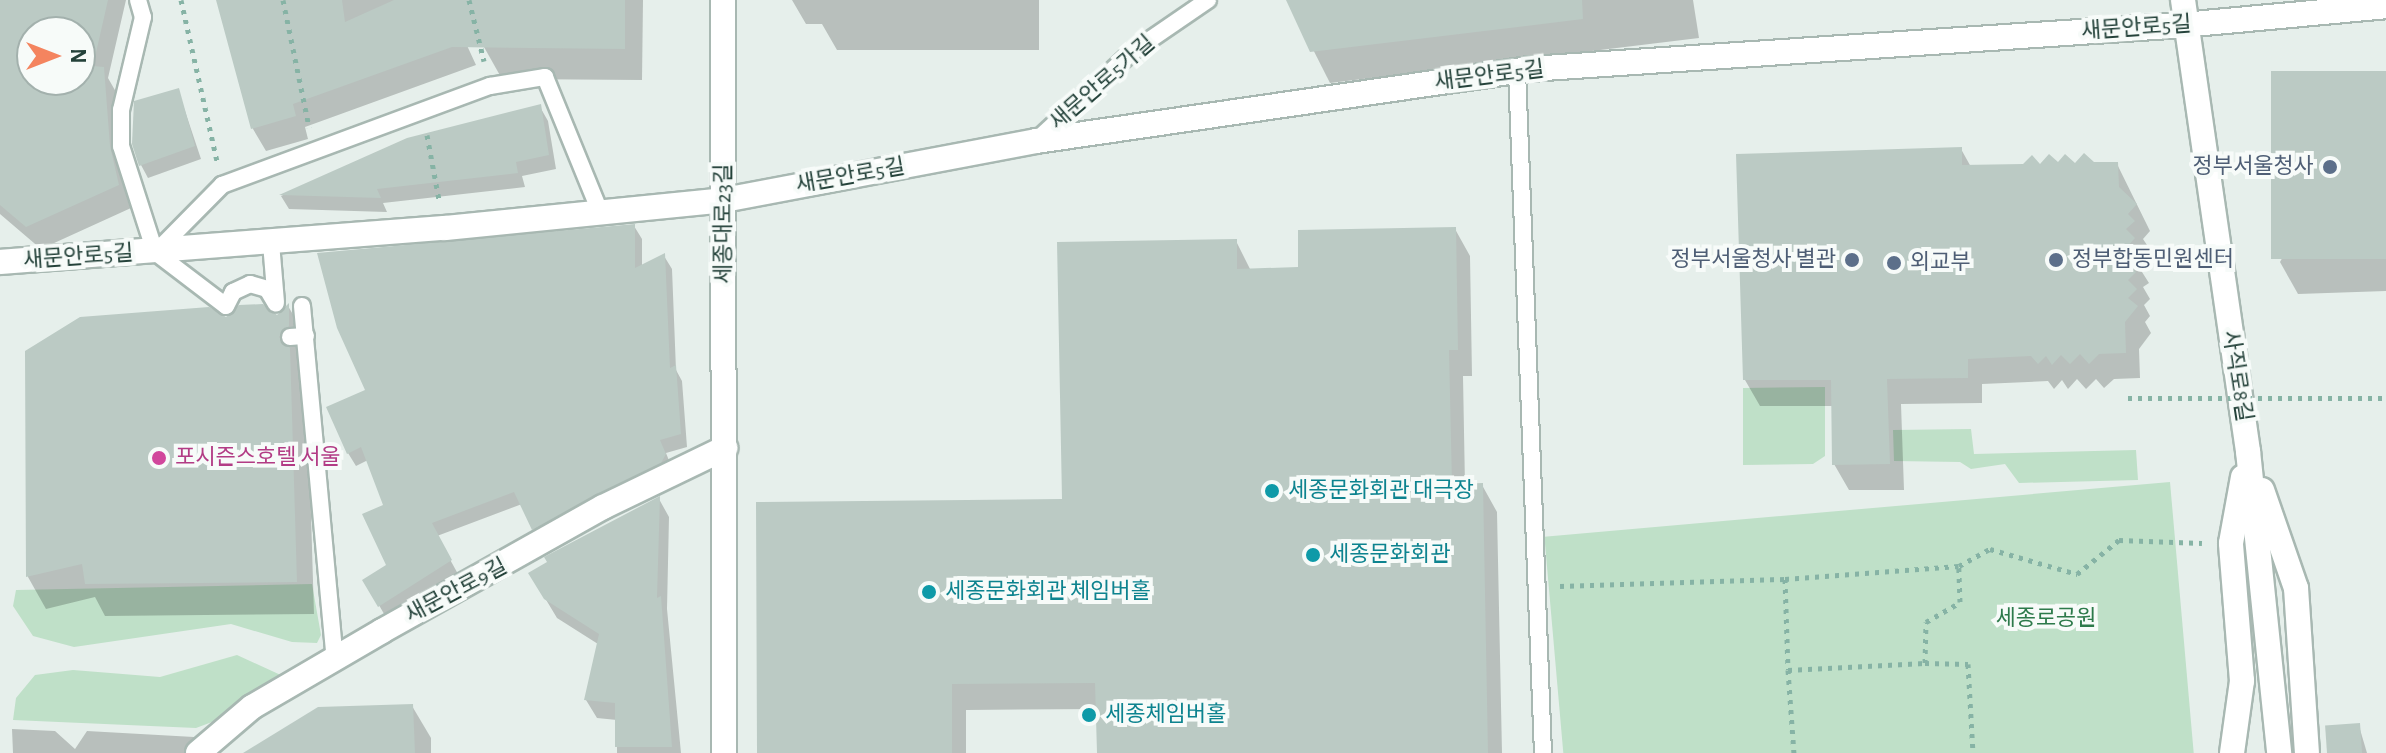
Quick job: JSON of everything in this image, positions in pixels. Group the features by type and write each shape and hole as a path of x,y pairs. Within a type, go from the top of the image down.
{"street":[{"name":"세종대로23길","path":"723,0 724,753"},
{"name":"사직로8길","path":"2183,0 2183,25 2248,451 2279,753"},
{"name":"새문안로5길","path":"0,262 271,243 724,200 1036,141 1517,71 2183,25 2386,6"},
{"name":"새문안로9길","path":"198,753 252,707 603,507 725,448"},
{"path":"2232,753 2242,681 2231,543 2248,451"},
{"path":"2248,451 2296,588 2307,753"}],"lane":[{"name":"새문안로5길","path":"138,0 143,17 121,110 121,146 155,252 222,185 490,86 545,77 601,214"},
{"name":"새문안로5가길","path":"1036,141 1132,52 1208,0"},
{"path":"1517,71 1543,753"},
{"path":"155,252 226,306 238,287 250,284 267,289 276,304 271,243"},
{"path":"302,306 298,337 335,659"}],"path":[{"path":"181,0 222,185"},
{"path":"283,0 314,152"},
{"path":"469,0 490,86"},
{"path":"422,111 445,228"},
{"path":"2128,398 2386,398"},
{"path":"1536,586 1785,579 1959,566 1990,549 2077,574 2119,540 2231,543"},
{"path":"1925,663 1926,622 1960,602 1959,566"},
{"path":"1785,579 1794,753"},
{"path":"1788,670 1925,663 1968,664 1973,753"}],"green space":[{"path":"1825,387 1825,456 1813,464 1743,465 1743,388"},
{"path":"1971,429 1974,454 2136,450 2138,480 2019,483 2005,464 1971,469 1960,462 1894,461 1893,430"},
{"name":"세종로공원","path":"2170,482 2194,753 1563,753 1544,537"},
{"path":"312,584 321,635 317,643 292,642 231,624 74,647 33,636 13,606 16,590"},
{"path":"237,655 296,682 252,707 196,728 13,720 16,698 35,675 73,670 160,677"}],"building":[{"path":"0,0 108,0 96,53 96,16 16,16 16,96 96,96 96,66 104,67 110,146 119,185 26,227 0,205"},
{"path":"216,0 342,0 345,22 394,0 625,0 625,49 452,47 293,104 296,116 251,129"},
{"path":"1286,0 1582,0 1583,19 1310,52"},
{"name":"정부서울청사","path":"2271,71 2386,71 2386,259 2271,259"},
{"path":"179,88 195,146 139,166 132,144 134,101"},
{"path":"541,104 549,155 516,162 518,173 377,189 381,198 279,195 407,138"},
{"path":"1962,147 1962,165 2023,164 2032,155 2040,164 2049,154 2058,162 2065,154 2075,163 2084,153 2094,162 2118,162 2119,187 2137,204 2128,214 2135,221 2126,229 2135,238 2126,248 2135,256 2127,263 2136,272 2128,280 2137,289 2128,298 2138,306 2125,322 2126,353 2099,354 2089,364 2080,354 2070,364 2061,355 2052,365 2046,356 2038,364 2031,356 1968,359 1968,378 1887,379 1890,464 1832,465 1831,380 1743,380 1736,154"},
{"path":"635,224 635,268 665,253 670,368 676,365 681,434 660,440 666,454 661,463 532,530 514,492 432,523 452,560 378,607 362,580 386,565 362,514 383,505 361,447 347,454 326,407 365,390 337,328 317,253"},
{"name":"세종문화회관 대극장","path":"1456,227 1458,350 1449,350 1452,484 1483,483 1488,753 1097,753 1095,683 952,684 952,753 757,753 756,502 1062,499 1057,242 1237,239 1237,269 1298,267 1298,230"},
{"name":"포시즌스호텔 서울","path":"289,303 289,326 279,337 290,348 297,582 85,584 82,564 26,577 25,351 80,317 209,307 226,317 239,305 263,304 277,315"},
{"path":"660,496 657,598 661,596 672,747 615,747 615,703 584,700 599,634 544,599 528,573 547,562 544,557"},
{"path":"413,704 415,753 243,753 318,707"},
{"path":"2360,723 2362,753 2327,753 2325,725"}],"place":[{"name":"정부서울청사","path":"2330,167"},
{"name":"정부서울청사 별관","path":"1852,260"},
{"name":"정부합동민원센터","path":"2056,260"},
{"name":"외교부","path":"1894,263"},
{"name":"포시즌스호텔 서울","path":"159,458"},
{"name":"세종문화회관 대극장","path":"1272,491"},
{"name":"세종문화회관","path":"1313,555"},
{"name":"세종문화회관 체임버홀","path":"929,592"},
{"name":"세종체임버홀","path":"1089,715"}]}
